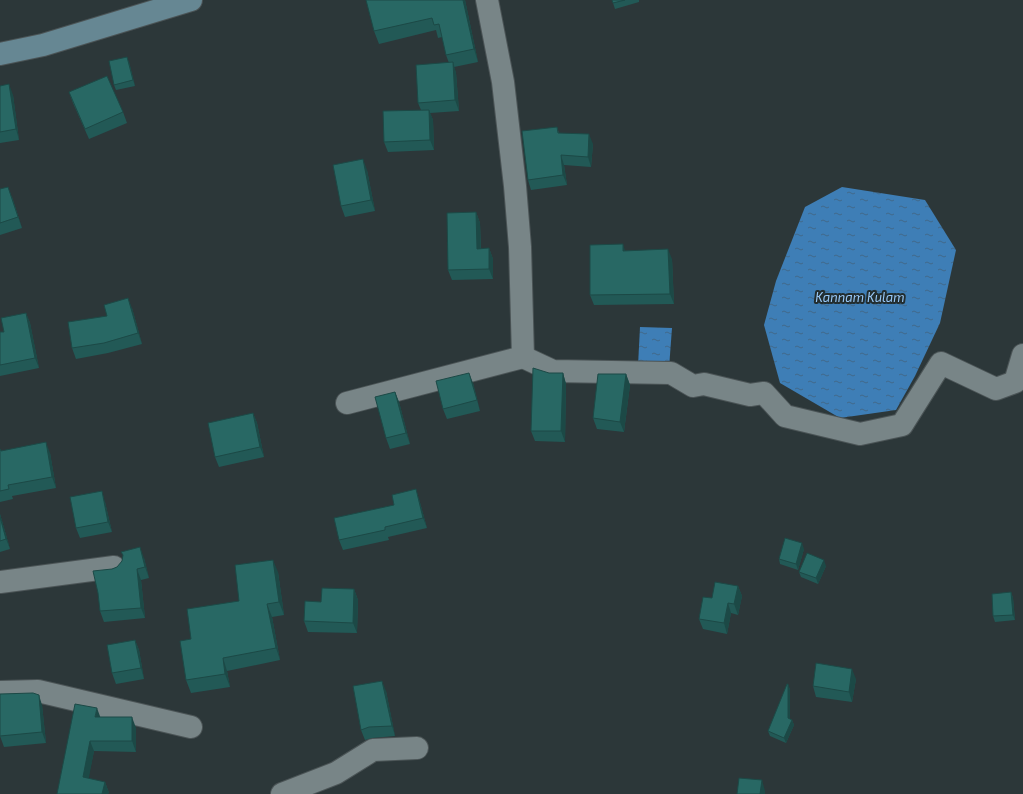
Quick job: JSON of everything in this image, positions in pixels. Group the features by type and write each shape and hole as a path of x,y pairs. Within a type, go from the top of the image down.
{"main road":[{"path":"0,54 43,45 159,5 191,0"}],"street":[{"path":"487,0 503,82 515,186 520,247 523,357"},
{"path":"347,403 523,357 554,371 671,373 693,386 704,384 750,395 764,393 786,416 860,434 902,425 941,363 996,389 1015,382 1023,355"},
{"path":"0,582 114,567"},
{"path":"0,692 38,692 191,727"},
{"path":"282,794 336,773 374,750 417,748"}],"water":[{"name":"Kannam Kulam","path":"842,187 925,200 956,250 940,323 915,376 896,410 840,418 780,383 764,325 776,281 805,207"},
{"path":"640,327 672,328 669,368 638,366"}],"building":[{"path":"366,0 463,0 474,49 446,55 439,24 434,25 432,18 374,31"},
{"path":"612,0 625,0 613,3"},
{"path":"127,57 133,80 114,85 109,61"},
{"path":"453,62 455,100 418,103 416,65"},
{"path":"107,76 123,112 85,129 69,92"},
{"path":"9,84 16,129 0,132 0,86"},
{"path":"429,110 430,140 384,142 383,111"},
{"path":"557,127 558,133 589,134 588,157 561,155 563,175 528,180 522,131"},
{"path":"363,159 371,200 341,206 333,165"},
{"path":"8,187 18,217 0,223 0,189"},
{"path":"476,212 477,249 489,248 489,269 448,270 447,213"},
{"path":"623,244 623,251 668,249 670,294 590,295 590,245"},
{"path":"128,298 138,333 104,343 72,348 68,322 107,316 104,305"},
{"path":"26,313 35,358 0,365 0,332 4,332 1,318"},
{"path":"533,368 549,373 563,373 561,431 531,431"},
{"path":"469,373 477,400 443,409 436,381"},
{"path":"598,374 626,374 620,422 593,418"},
{"path":"395,392 406,433 386,438 375,397"},
{"path":"253,413 260,447 215,457 208,423"},
{"path":"46,442 52,477 8,485 9,489 0,491 0,449 1,451"},
{"path":"416,489 423,518 385,527 385,530 339,540 334,518 394,505 392,495"},
{"path":"102,491 108,522 76,528 70,497"},
{"path":"0,517 6,539 0,541"},
{"path":"785,538 802,543 796,564 779,559"},
{"path":"140,547 145,567 137,569 141,608 100,611 93,571 117,567 122,561 123,555 121,552"},
{"path":"807,553 824,560 816,578 799,572"},
{"path":"273,560 279,602 267,604 276,648 223,658 225,674 186,680 180,641 191,639 187,609 239,601 235,565"},
{"path":"715,582 738,586 734,604 728,603 724,623 699,619 703,597 712,598"},
{"path":"322,588 354,589 353,623 304,621 305,601 321,602"},
{"path":"1011,592 1013,615 993,616 992,594"},
{"path":"135,640 141,668 112,673 107,645"},
{"path":"816,663 852,669 849,692 813,686"},
{"path":"382,681 392,726 369,727 361,730 353,686"},
{"path":"787,684 788,718 792,720 784,738 768,731"},
{"path":"33,693 39,695 42,732 0,736 0,694"},
{"path":"75,704 97,708 95,717 132,717 132,741 90,741 83,777 105,782 102,794 57,794"},
{"path":"739,778 762,780 760,794 737,794"}]}
